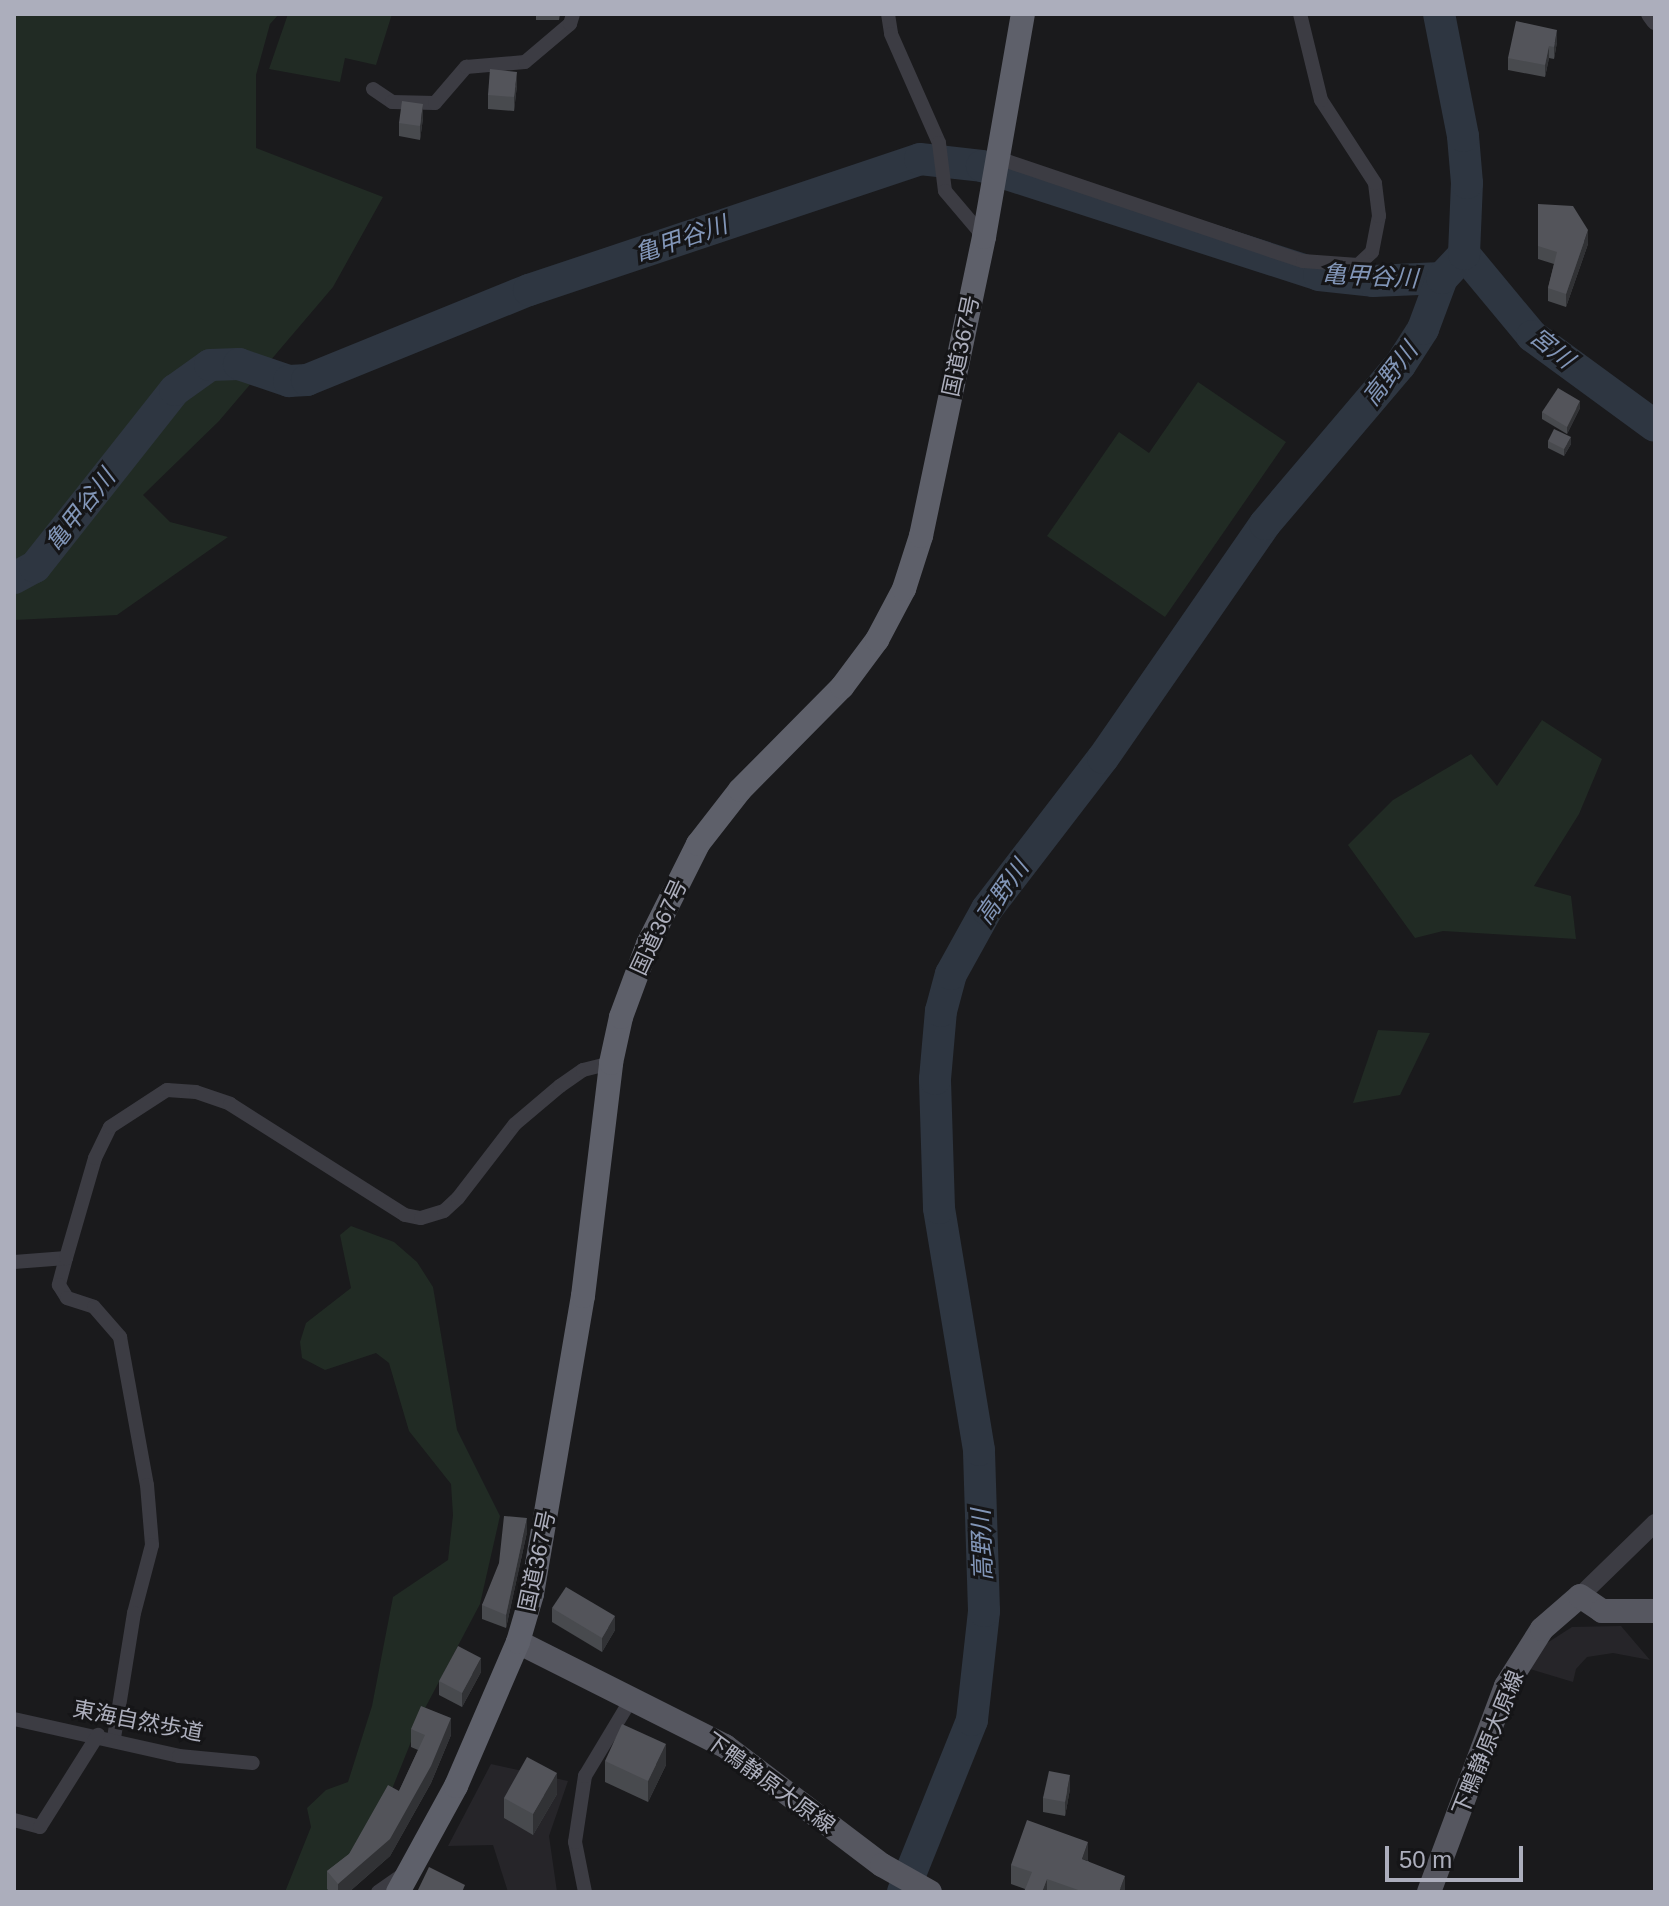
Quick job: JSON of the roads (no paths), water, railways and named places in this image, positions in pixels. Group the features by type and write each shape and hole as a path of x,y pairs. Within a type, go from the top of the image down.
{"highway":[{"name":"国道367号","path":"398,1892 456,1786 518,1642 551,1499 611,1063 621,1017 648,944 698,844 740,790 842,687 877,640 904,589 921,536 984,237 1023,14"}],"main road":[{"name":"下鴨静原大原線","path":"1429,1892 1506,1686 1542,1629 1580,1596"},
{"path":"1580,1596 1602,1611 1655,1611"},
{"name":"下鴨静原大原線","path":"518,1642 633,1696 725,1746 889,1869 930,1892"}],"street":[{"path":"373,89 392,102 435,103 466,67 525,62 570,24 573,14"},
{"path":"888,14 891,34 939,150 945,191 984,237"},
{"path":"998,158 1303,261 1358,265 1372,252 1379,216 1375,183 1321,100 1300,14"},
{"path":"1650,14 1655,21"},
{"path":"114,1738 134,1613 152,1545 147,1485 120,1337 94,1307 67,1298 59,1285 95,1158 110,1127 167,1090 196,1092 241,1109 405,1215 421,1218 444,1211 458,1198 515,1124 560,1086 583,1070 611,1063"},
{"path":"14,1262 66,1258"},
{"path":"1580,1596 1655,1523"},
{"path":"585,1892 575,1842 585,1776 633,1696"},
{"name":"東海自然歩道","path":"14,1719 114,1738 179,1756 253,1763"},
{"path":"14,1820 40,1827 98,1735"},
{"path":"378,1892 413,1868"}],"waterway":[{"name":"高野川","path":"903,1892 972,1720 984,1611 979,1450 939,1208 935,1079 941,1011 951,974 987,909 1103,758 1265,524 1400,365 1423,329 1442,278 1464,254 1467,183 1463,136 1439,14"},
{"name":"亀甲谷川","path":"14,578 35,567 175,390 210,365 239,364 289,381 307,380 529,290 920,159 982,166 1319,275 1373,281 1442,278"},
{"name":"宮川","path":"1464,254 1532,336 1655,426"}]}
